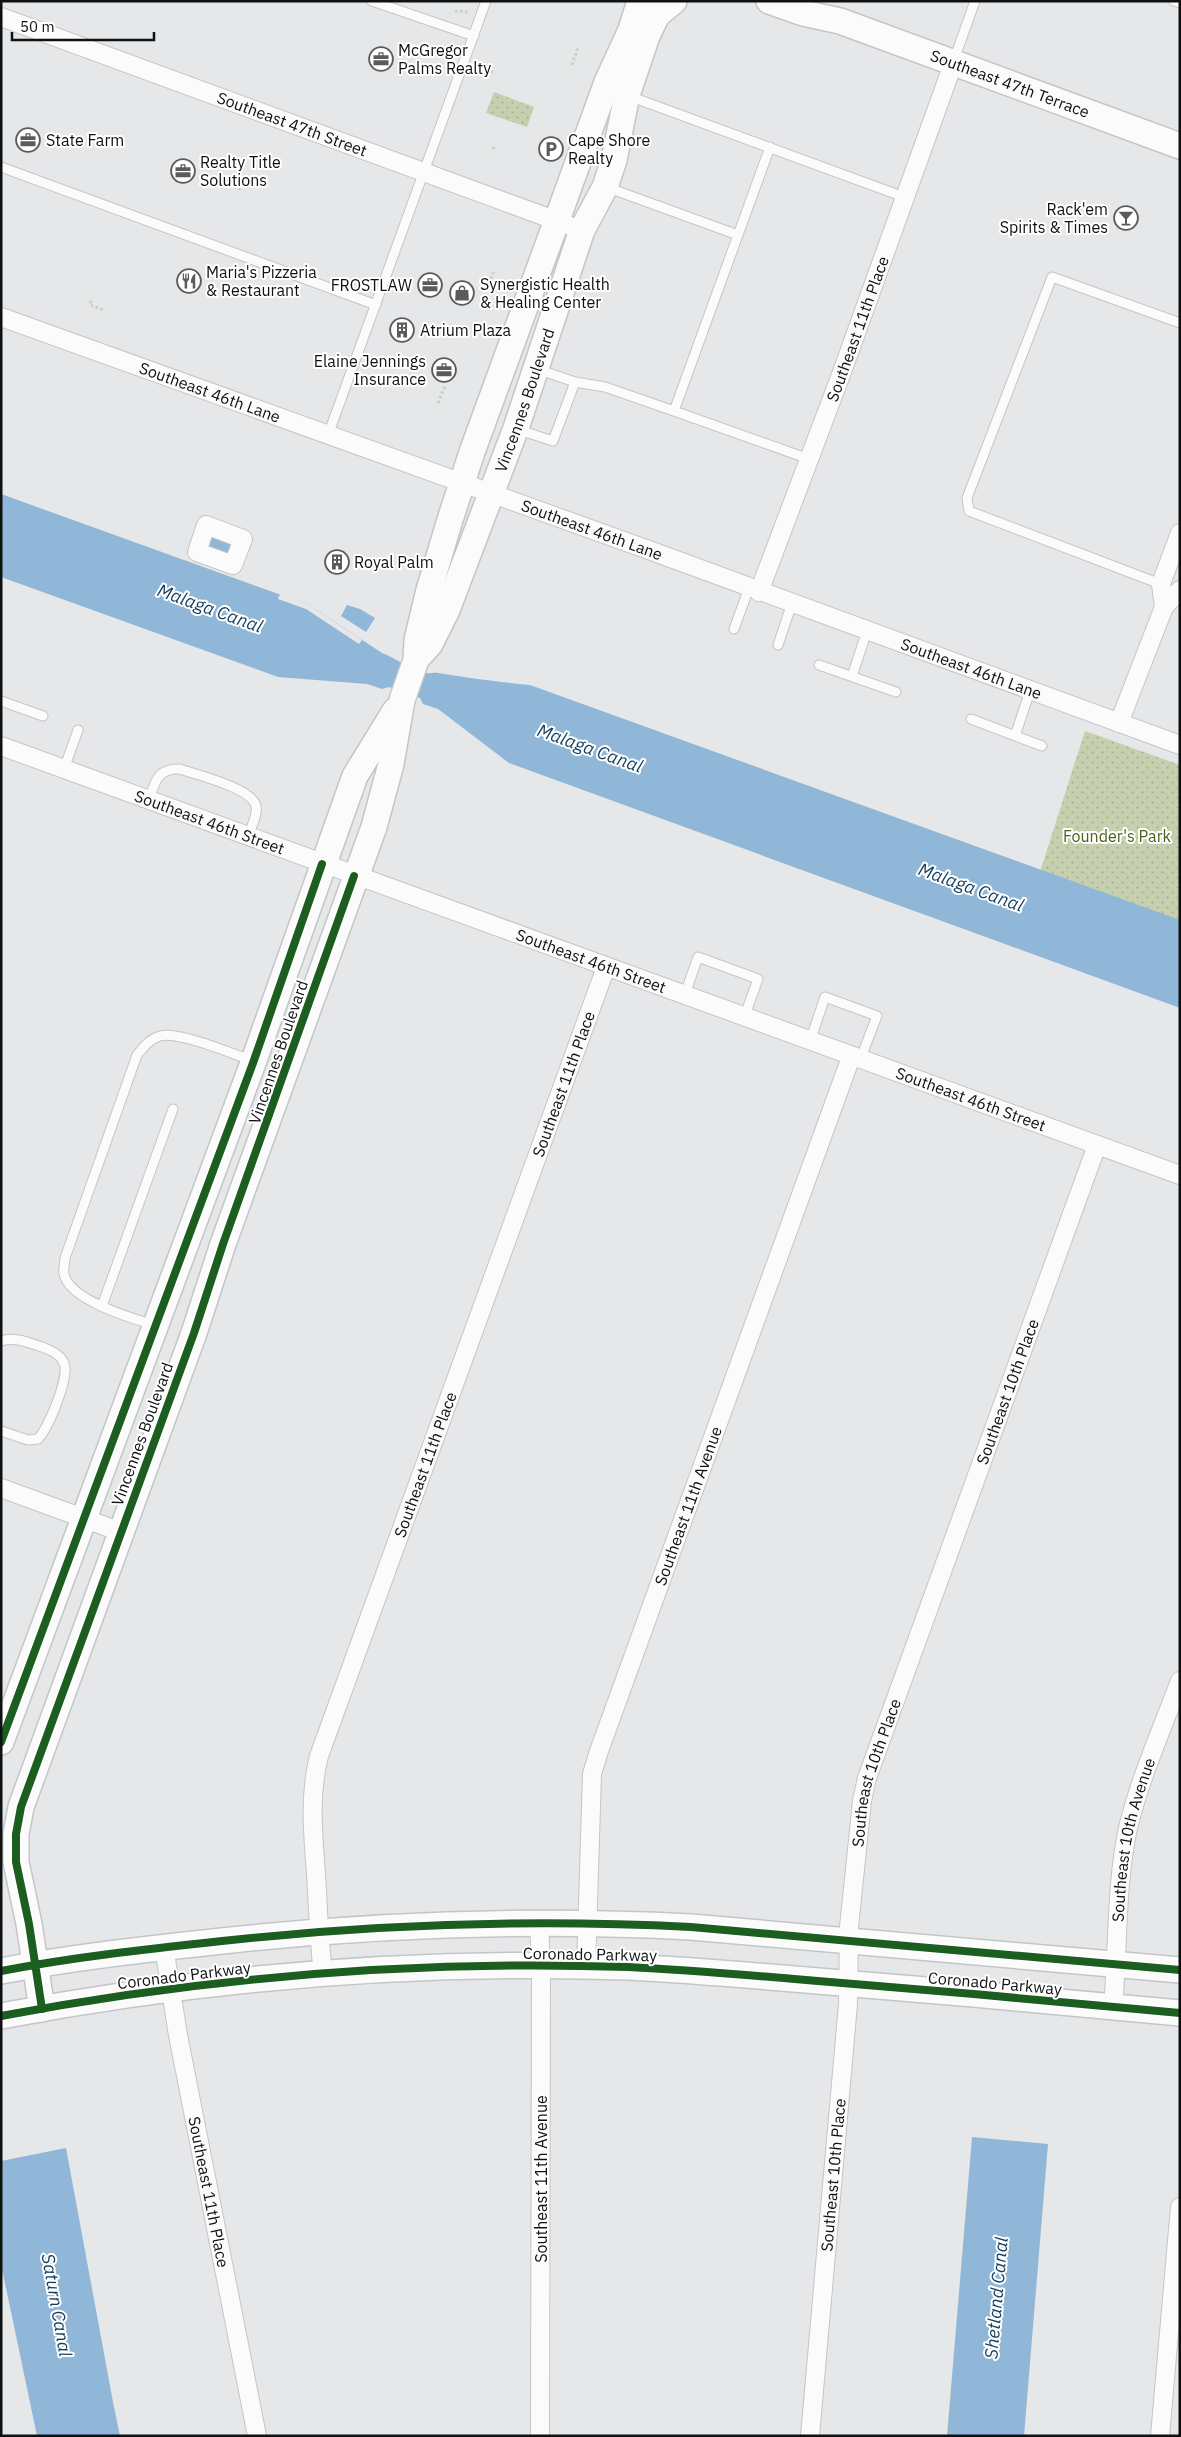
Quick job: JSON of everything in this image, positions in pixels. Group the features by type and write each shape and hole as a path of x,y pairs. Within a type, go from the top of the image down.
{"street":[{"name":"Vincennes Boulevard","path":"42,2009 36,1965 16,1862 16,1834 20,1807 194,1333 223,1244 354,876 374,827 391,764 402,700 416,660 417,640 429,590 462,484 607,82 631,30 640,1"},
{"name":"Vincennes Boulevard","path":"416,660 430,644 447,610 516,428 537,369 554,309 582,230 605,187 614,160 627,95 652,24 658,15 674,1"},
{"name":"Southeast 47th Terrace","path":"769,1 803,13 840,21 1180,146"},
{"name":"Southeast 47th Terrace","path":"808,1 832,14 840,21"},
{"name":"Southeast 47th Street","path":"1,17 582,230"},
{"name":"Southeast 11th Place","path":"754,590 809,458 953,64"},
{"name":"Southeast 46th Lane","path":"1,317 1180,745"},
{"path":"1164,606 1161,584 1180,533"},
{"path":"1119,723 1164,606 1180,591"},
{"name":"Vincennes Boulevard","path":"1,1742 253,1061 354,776 402,700"},
{"name":"Southeast 46th Street","path":"1,746 354,876 745,1015 856,1058 1180,1175"},
{"name":"Southeast 11th Place","path":"323,1974 318,1931 311,1801 313,1778 319,1756 606,967"},
{"name":"Southeast 11th Avenue","path":"586,1967 592,1774 856,1058"},
{"name":"Southeast 10th Place","path":"810,2436 847,2014 848,1940 855,1858 867,1778 1097,1145"},
{"path":"1,1488 121,1532"},
{"name":"Southeast 10th Avenue","path":"1114,2007 1122,1871 1128,1828 1143,1780 1180,1680"},
{"name":"Coronado Parkway","path":"1,1971 164,1947 318,1931 379,1927 539,1923 691,1927 1180,1970"},
{"name":"Southeast 11th Avenue","path":"539,1923 541,1967 540,2436"},
{"name":"Southeast 11th Place","path":"164,1947 180,2045 257,2436"},
{"name":"Coronado Parkway","path":"1,2016 171,1989 323,1974 432,1968 541,1967 704,1972 1180,2012"},
{"path":"1160,2436 1180,2207"}],"lane":[{"path":"372,1 474,36"},
{"path":"328,435 486,1"},
{"path":"953,64 974,1"},
{"path":"1174,1 1180,4"},
{"path":"627,95 904,197"},
{"path":"674,411 770,148"},
{"path":"1,167 376,305"},
{"path":"605,187 738,235"},
{"path":"1180,323 1052,277 967,498 969,511 1180,591"},
{"path":"537,369 575,382 605,386 809,458"},
{"path":"516,428 553,441 575,382"},
{"path":"734,629 754,590"},
{"path":"778,645 792,604"},
{"path":"852,676 867,631"},
{"path":"819,664 896,692"},
{"path":"1016,736 1030,691"},
{"path":"1,701 43,716"},
{"path":"971,719 1042,746"},
{"path":"64,769 78,730"},
{"path":"149,800 157,777 162,772 171,768 180,769 245,791 256,804 256,812 248,836"},
{"path":"685,994 698,957 758,979 745,1015"},
{"path":"810,1041 826,997 877,1016 856,1058"},
{"path":"154,1326 102,1306 74,1290 64,1275 65,1258 137,1056 147,1042 162,1036 182,1037 253,1061"},
{"path":"102,1306 173,1108"},
{"path":"1,1341 24,1341 57,1354 65,1364 65,1376 46,1432 38,1439 28,1440 1,1431"}],"path":[{"path":"455,11 472,13"},
{"path":"572,64 578,48"},
{"path":"481,68 495,74"},
{"path":"229,185 243,190"},
{"path":"487,288 494,271"},
{"path":"91,301 90,305 104,310"},
{"path":"438,403 445,386"}],"green space":[{"path":"494,92 534,107 527,127 486,113"},
{"name":"Founder's Park","path":"1085,731 1180,765 1180,925 1039,875"}],"water":[{"name":"Malaga Canal","path":"1,494 309,605 382,653 414,670 530,685 1180,920 1180,1008 509,763 438,709 423,704 420,698 389,687 382,689 367,684 278,677 1,577"},
{"path":"208,532 235,542 229,557 203,547"},
{"path":"347,605 360,609 375,618 366,632 341,616"},
{"name":"Shetland Canal","path":"972,2137 1048,2144 1024,2436 947,2436"},
{"name":"Saturn Canal","path":"66,2148 120,2436 37,2436 1,2264 1,2161"}],"pier":[{"path":"280,594 309,605 362,640 359,644 306,609 278,599"}],"cycle path":[{"path":"1,1742 253,1063 322,864"},
{"path":"42,2009 29,1924 16,1862 16,1834 21,1807 194,1333 223,1244 354,876"},
{"path":"1,1971 111,1954 281,1935 398,1927 515,1923 691,1927 1180,1970"},
{"path":"1,2016 156,1991 313,1974 392,1969 550,1965 628,1967 717,1973 1180,2013"}],"place":[{"name":"McGregor Palms Realty","path":"381,59"},
{"name":"State Farm","path":"28,140"},
{"name":"Cape Shore Realty","path":"551,149"},
{"name":"Realty Title Solutions","path":"183,171"},
{"name":"Rack'em Spirits & Times","path":"1126,218"},
{"name":"Maria's Pizzeria & Restaurant","path":"189,281"},
{"name":"FROSTLAW","path":"430,285"},
{"name":"Synergistic Health & Healing Center","path":"462,293"},
{"name":"Atrium Plaza","path":"402,330"},
{"name":"Elaine Jennings Insurance","path":"444,370"},
{"name":"Royal Palm","path":"337,562"}]}
